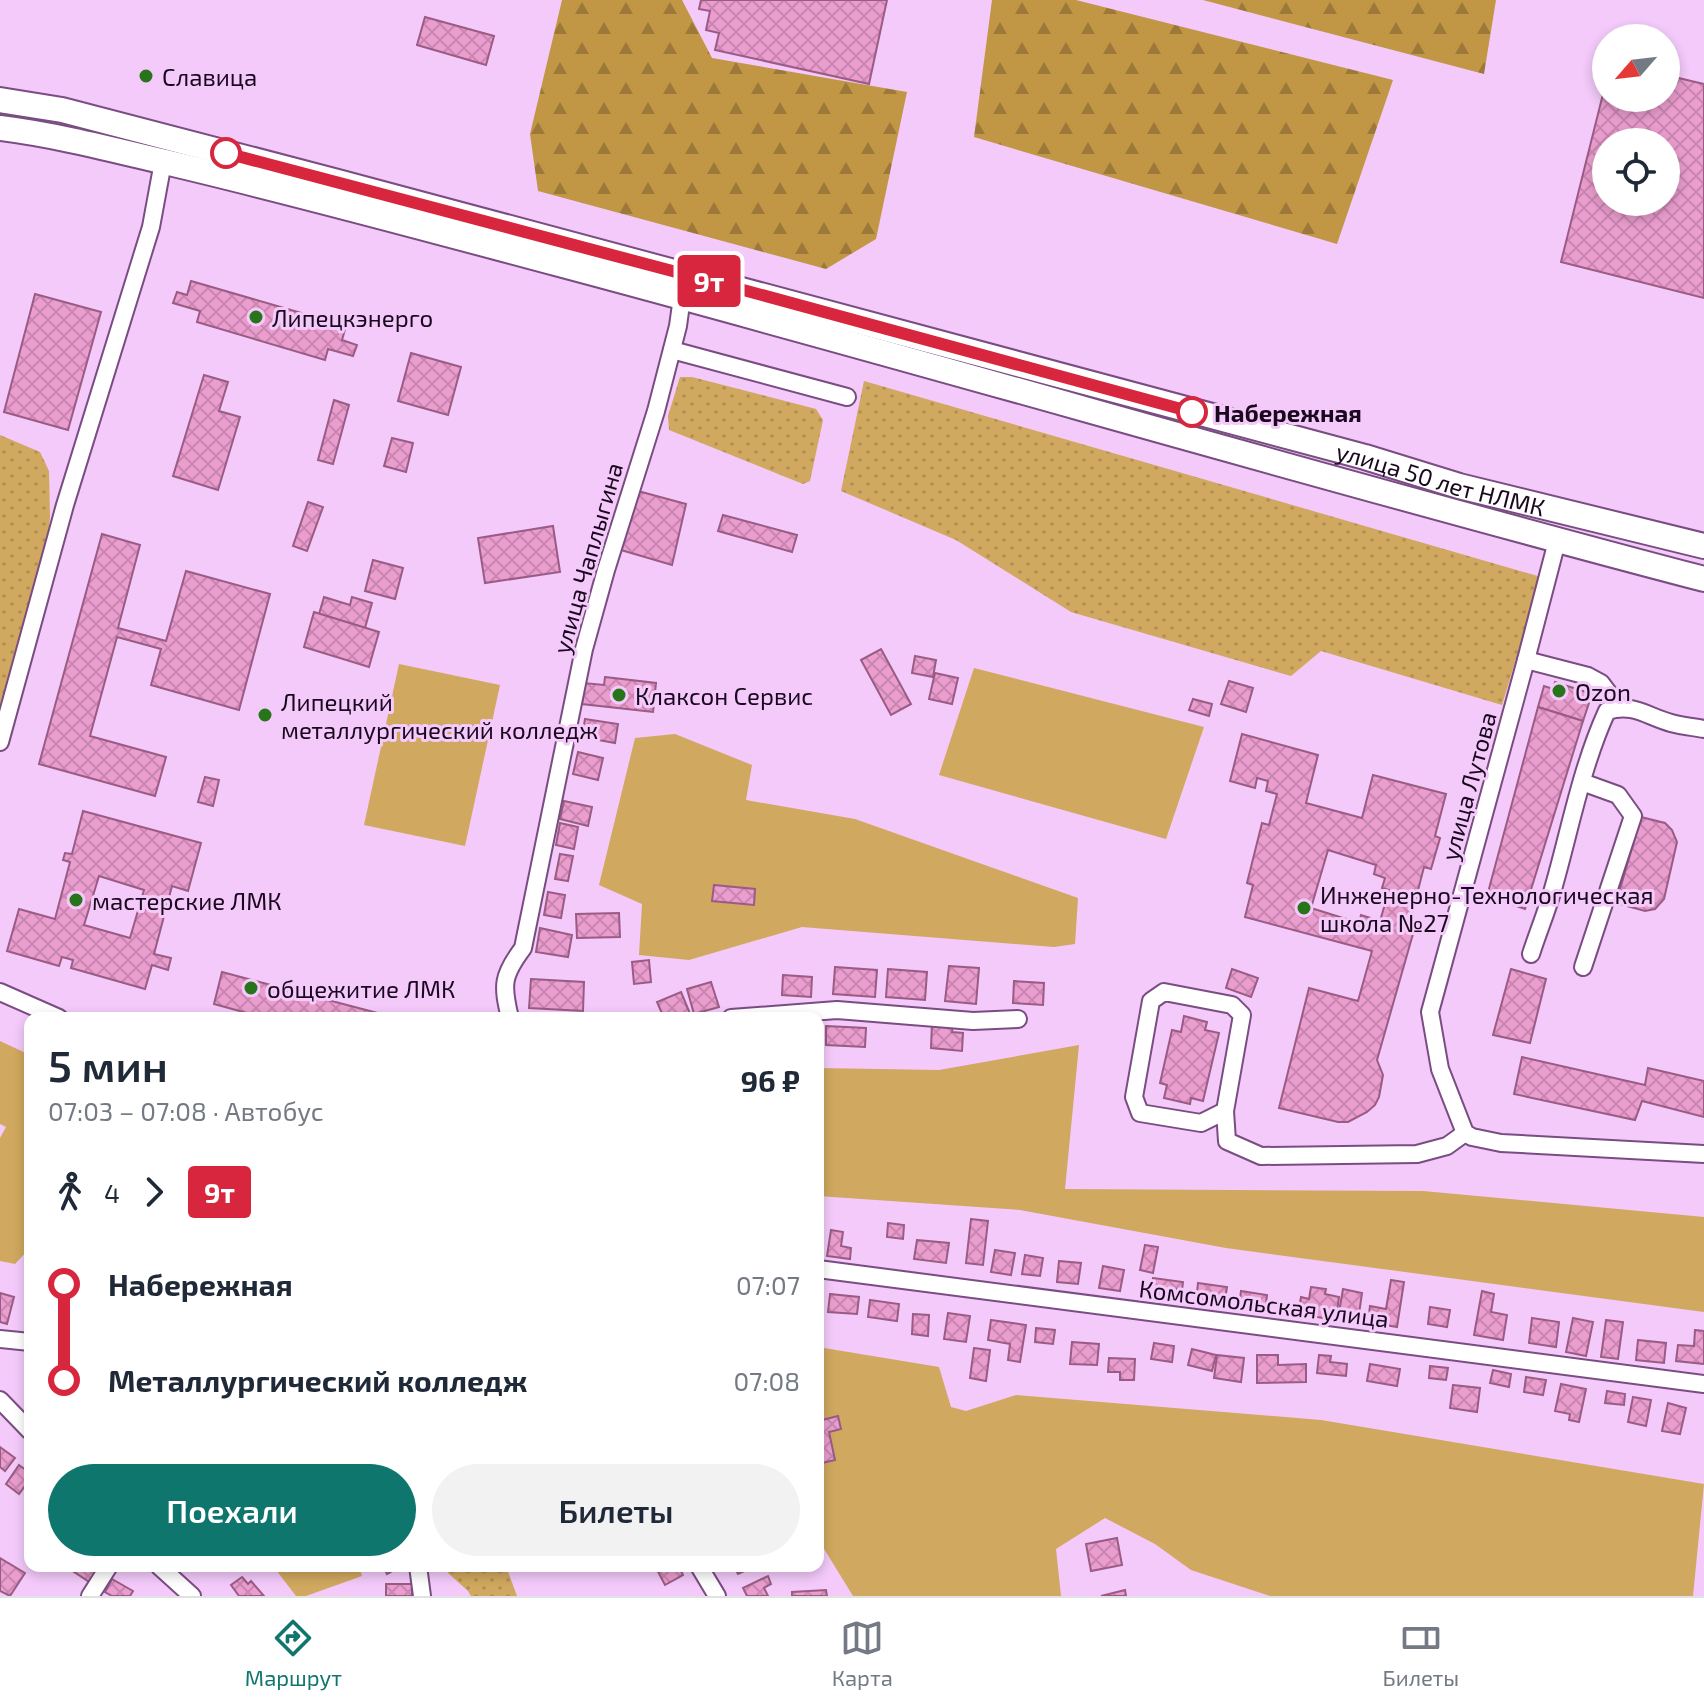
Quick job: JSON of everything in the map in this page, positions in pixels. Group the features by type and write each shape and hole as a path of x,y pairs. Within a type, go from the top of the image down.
{"main road":[{"name":"улица 50 лет НЛМК","path":"0,100 76,114 1365,457 1459,486 1704,546"},
{"name":"улица 50 лет НЛМК","path":"0,128 79,142 220,174 682,297 1557,541 1704,579"},
{"path":"682,297 685,287 693,282 714,282"}],"street":[{"path":"0,742 65,505 151,227 163,162"},
{"name":"улица Чаплыгина","path":"509,1012 504,990 510,965 523,948 584,649 656,411 678,326 682,297"},
{"path":"672,350 847,397"},
{"name":"улица Лутова","path":"1465,1133 1440,1069 1430,1012 1557,541"},
{"path":"1526,660 1588,676 1601,683 1619,707"},
{"path":"1531,954 1597,732 1607,711 1619,707 1631,708 1670,722 1704,729"},
{"path":"1582,782 1618,795 1633,816 1583,967"},
{"path":"0,992 45,1012"},
{"path":"1225,1111 1201,1123 1140,1113 1134,1097 1151,1001 1164,992 1232,1005 1242,1015 1225,1111 1227,1141 1261,1156 1417,1154 1447,1146 1465,1133 1501,1143 1704,1154"},
{"path":"810,1012 837,1010 973,1021 1018,1019"},
{"name":"Комсомольская улица","path":"824,1270 1704,1384"},
{"path":"0,1339 24,1341"},
{"path":"0,1400 24,1425"},
{"path":"90,1596 105,1572"},
{"path":"166,1572 192,1596"},
{"path":"419,1572 422,1596"},
{"path":"703,1572 717,1596"}],"shaded area":[{"path":"680,377 692,377 816,409 823,420 810,481 803,484 669,430 668,416"},
{"path":"864,381 1541,577 1502,705 1321,651 1291,676 1071,612 956,540 841,491"},
{"path":"0,435 40,452 49,471 50,517 47,545 7,697 0,705"},
{"path":"399,664 500,685 465,846 364,825"},
{"path":"974,668 1204,727 1166,839 939,775"},
{"path":"675,734 752,765 746,800 855,819 1078,898 1075,944 1054,947 802,927 689,960 639,955 642,904 599,885 635,738"},
{"path":"0,1041 24,1052 24,1254 15,1264 0,1261 0,1138 6,1127 0,1124"},
{"path":"1079,1045 1065,1189 1423,1191 1704,1217 1704,1312 1226,1248 1020,1210 824,1196 824,1068 939,1070"},
{"path":"824,1348 939,1367 951,1407 966,1411 1016,1395 1321,1420 1704,1484 1693,1596 1270,1596 1191,1570 1155,1544 1105,1518 1056,1549 1061,1596 853,1596 824,1549"},
{"path":"278,1572 361,1572 362,1576 306,1596 296,1596"},
{"path":"508,1572 517,1596 471,1596 448,1573"}],"green space":[{"path":"562,0 682,0 712,58 907,92 876,239 826,269 538,191 530,134"},
{"path":"992,0 1076,0 1393,80 1337,244 974,137"},
{"path":"1203,0 1496,0 1484,74"}],"building":[{"path":"701,0 887,0 869,84 715,50 719,33 706,30 710,11 699,9"},
{"path":"425,17 494,36 486,65 417,45"},
{"path":"1680,78 1704,84 1704,298 1561,262 1592,138 1592,216 1680,216 1680,128 1594,128 1598,112 1680,112"},
{"name":"Липецкэнерго","path":"191,281 346,326 342,340 357,345 353,356 328,349 325,360 197,322 200,311 173,303 177,292 187,295"},
{"path":"35,294 101,312 68,430 4,412"},
{"path":"411,353 461,367 448,415 398,401"},
{"path":"204,375 228,382 219,411 240,417 218,490 173,476"},
{"path":"334,400 349,405 333,464 318,460"},
{"path":"392,438 413,443 406,472 384,466"},
{"path":"638,491 686,504 672,565 621,550"},
{"path":"308,502 323,507 307,551 293,546"},
{"path":"723,515 797,535 792,552 718,531"},
{"path":"553,526 560,572 485,583 478,538"},
{"path":"102,534 140,545 118,628 166,641 186,571 270,594 239,710 151,685 161,649 117,637 90,736 166,757 155,796 39,764"},
{"path":"373,560 403,568 395,599 365,591"},
{"path":"324,597 350,605 352,597 372,603 365,628 319,614"},
{"path":"314,612 379,632 369,667 304,647"},
{"path":"881,649 911,704 891,715 861,660"},
{"path":"915,656 936,660 933,677 912,673"},
{"path":"935,673 958,678 952,704 929,699"},
{"name":"Клаксон Сервис","path":"605,677 656,683 653,712 582,704 584,683 604,685"},
{"path":"1229,681 1253,688 1246,712 1221,704"},
{"path":"1555,682 1592,694 1583,721 1538,707 1544,686 1553,689"},
{"path":"1193,699 1212,704 1209,716 1189,710"},
{"path":"1538,707 1583,721 1525,909 1487,896"},
{"path":"585,719 618,724 615,743 582,737"},
{"path":"1242,734 1318,755 1306,803 1362,818 1373,775 1446,794 1435,836 1440,838 1431,869 1424,867 1409,925 1415,927 1377,1060 1383,1075 1379,1097 1367,1112 1348,1122 1279,1108 1309,988 1358,1001 1372,951 1245,917 1253,885 1247,883 1262,823 1269,825 1277,794 1266,791 1268,781 1257,778 1255,788 1230,781","holes":["1328,850 1376,865 1374,874 1385,878 1382,888 1389,890 1380,921 1361,915 1359,923 1311,908"]},
{"path":"578,752 603,758 598,780 573,774"},
{"path":"205,777 219,780 213,806 198,802"},
{"path":"564,801 592,807 588,826 560,819"},
{"name":"мастерские ЛМК","path":"83,811 201,843 188,891 172,886 154,954 171,958 168,970 152,965 145,989 71,968 73,960 62,957 59,966 7,951 19,909 55,919 70,862 63,860 65,853 72,854","holes":["99,876 144,890 130,938 84,925"]},
{"path":"1641,817 1665,823 1677,842 1664,899 1655,909 1645,911 1616,903"},
{"path":"560,823 578,827 574,849 556,845"},
{"path":"560,854 573,856 568,881 555,879"},
{"path":"714,885 755,889 754,905 712,901"},
{"path":"548,892 565,895 561,918 544,915"},
{"path":"619,913 620,937 577,938 576,914"},
{"path":"540,928 572,935 568,957 536,952"},
{"path":"649,960 651,982 634,984 632,962"},
{"path":"949,966 979,968 976,1004 945,1001"},
{"path":"835,967 877,970 875,997 833,994"},
{"path":"888,969 927,972 925,1000 886,997"},
{"path":"1232,969 1258,978 1251,997 1226,988"},
{"path":"1511,969 1546,979 1530,1043 1493,1035"},
{"name":"общежитие ЛМК","path":"222,972 374,1012 243,1012 214,1004"},
{"path":"783,975 812,977 811,997 782,995"},
{"path":"531,979 584,982 583,1011 529,1008"},
{"path":"1014,981 1044,983 1043,1005 1013,1003"},
{"path":"711,982 719,1007 693,1012 687,989"},
{"path":"681,992 689,1012 661,1012 657,1002"},
{"path":"1184,1016 1207,1022 1205,1030 1219,1033 1203,1101 1191,1098 1190,1104 1164,1098 1167,1085 1160,1083 1172,1030 1181,1032"},
{"path":"932,1023 953,1025 952,1032 963,1033 962,1051 931,1048"},
{"path":"826,1026 866,1028 865,1047 826,1045"},
{"path":"1522,1057 1645,1085 1648,1068 1704,1081 1704,1117 1642,1101 1635,1120 1514,1094"},
{"path":"971,1219 988,1221 983,1265 966,1263"},
{"path":"888,1223 904,1225 903,1239 887,1237"},
{"path":"831,1230 843,1232 841,1246 851,1248 850,1259 827,1256"},
{"path":"917,1240 949,1243 946,1263 914,1259"},
{"path":"1145,1245 1158,1247 1153,1273 1140,1270"},
{"path":"995,1250 1015,1253 1011,1275 991,1272"},
{"path":"1025,1255 1043,1258 1040,1276 1022,1274"},
{"path":"1059,1261 1081,1263 1078,1284 1057,1282"},
{"path":"1103,1266 1124,1270 1120,1291 1099,1288"},
{"path":"1153,1278 1183,1282 1182,1290 1177,1289 1175,1300 1150,1297"},
{"path":"1391,1280 1404,1282 1397,1327 1368,1322 1370,1306 1386,1309"},
{"path":"1198,1283 1227,1287 1224,1305 1196,1301"},
{"path":"1311,1287 1326,1289 1325,1294 1339,1297 1336,1320 1298,1314 1301,1297 1309,1299"},
{"path":"1343,1289 1362,1293 1358,1321 1338,1318"},
{"path":"1241,1291 1267,1295 1265,1312 1239,1308"},
{"path":"1482,1291 1494,1294 1491,1312 1507,1315 1503,1340 1474,1335"},
{"path":"0,1293 14,1297 7,1324 0,1322"},
{"path":"830,1294 859,1297 857,1314 828,1312"},
{"path":"870,1300 899,1304 897,1321 868,1317"},
{"path":"1430,1307 1450,1310 1447,1327 1428,1324"},
{"path":"948,1313 970,1316 966,1342 944,1339"},
{"path":"913,1314 929,1315 928,1336 912,1334"},
{"path":"1532,1318 1559,1322 1556,1347 1529,1343"},
{"path":"1573,1318 1593,1322 1586,1356 1566,1352"},
{"path":"991,1320 1026,1325 1020,1362 1008,1360 1010,1344 988,1340"},
{"path":"1606,1320 1623,1322 1618,1359 1601,1357"},
{"path":"1036,1328 1055,1330 1053,1344 1035,1342"},
{"path":"1695,1330 1704,1331 1704,1364 1676,1361 1678,1345 1694,1346"},
{"path":"1638,1340 1666,1343 1664,1363 1636,1360"},
{"path":"1072,1342 1099,1344 1097,1365 1070,1364"},
{"path":"1154,1343 1174,1346 1172,1362 1151,1359"},
{"path":"974,1348 990,1350 986,1381 970,1378"},
{"path":"1192,1349 1216,1355 1212,1371 1188,1365"},
{"path":"1217,1355 1244,1358 1241,1382 1214,1378"},
{"path":"1257,1355 1278,1355 1278,1365 1306,1364 1306,1382 1257,1383"},
{"path":"1319,1355 1331,1356 1330,1362 1347,1364 1346,1376 1317,1373"},
{"path":"1109,1358 1135,1359 1134,1380 1120,1380 1120,1372 1108,1372"},
{"path":"1370,1364 1400,1369 1397,1386 1367,1381"},
{"path":"1430,1366 1448,1368 1446,1380 1429,1378"},
{"path":"1493,1370 1511,1374 1509,1387 1490,1383"},
{"path":"1526,1377 1546,1380 1543,1395 1524,1392"},
{"path":"1561,1384 1586,1389 1579,1422 1569,1420 1570,1414 1555,1411"},
{"path":"1453,1385 1480,1388 1477,1412 1450,1408"},
{"path":"1607,1391 1625,1394 1624,1405 1605,1403"},
{"path":"1633,1397 1651,1400 1646,1426 1628,1422"},
{"path":"1668,1403 1686,1408 1680,1434 1662,1431"},
{"path":"838,1416 841,1429 829,1432 835,1460 824,1463 824,1420"},
{"path":"0,1447 15,1458 5,1471 0,1467"},
{"path":"19,1465 24,1469 24,1487 19,1494 6,1484"},
{"path":"1117,1538 1122,1565 1091,1571 1086,1544"},
{"path":"0,1558 25,1573 10,1596 0,1591"},
{"path":"74,1572 98,1572 91,1583"},
{"path":"658,1572 682,1572 683,1575 665,1585"},
{"path":"768,1576 771,1584 764,1588 768,1596 747,1596 743,1588"},
{"path":"242,1577 248,1584 251,1581 264,1596 239,1596 231,1585"},
{"path":"112,1579 133,1591 130,1596 112,1596 105,1592"},
{"path":"386,1584 412,1584 412,1596 386,1596"},
{"path":"826,1590 827,1596 792,1596 792,1592"},
{"path":"1125,1590 1126,1596 1101,1596"}],"bus line":[{"name":"9т","path":"226,153 1192,412"}],"place":[{"name":"Славица","path":"146,76"},
{"name":"Липецкэнерго","path":"256,317"},
{"name":"Набережная","path":"1192,412"},
{"name":"Ozon","path":"1559,691"},
{"name":"Клаксон Сервис","path":"619,695"},
{"name":"Липецкий металлургический колледж","path":"265,715"},
{"name":"мастерские ЛМК","path":"76,900"},
{"name":"Инженерно-Технологическая школа №27","path":"1304,908"},
{"name":"общежитие ЛМК","path":"251,988"}]}
